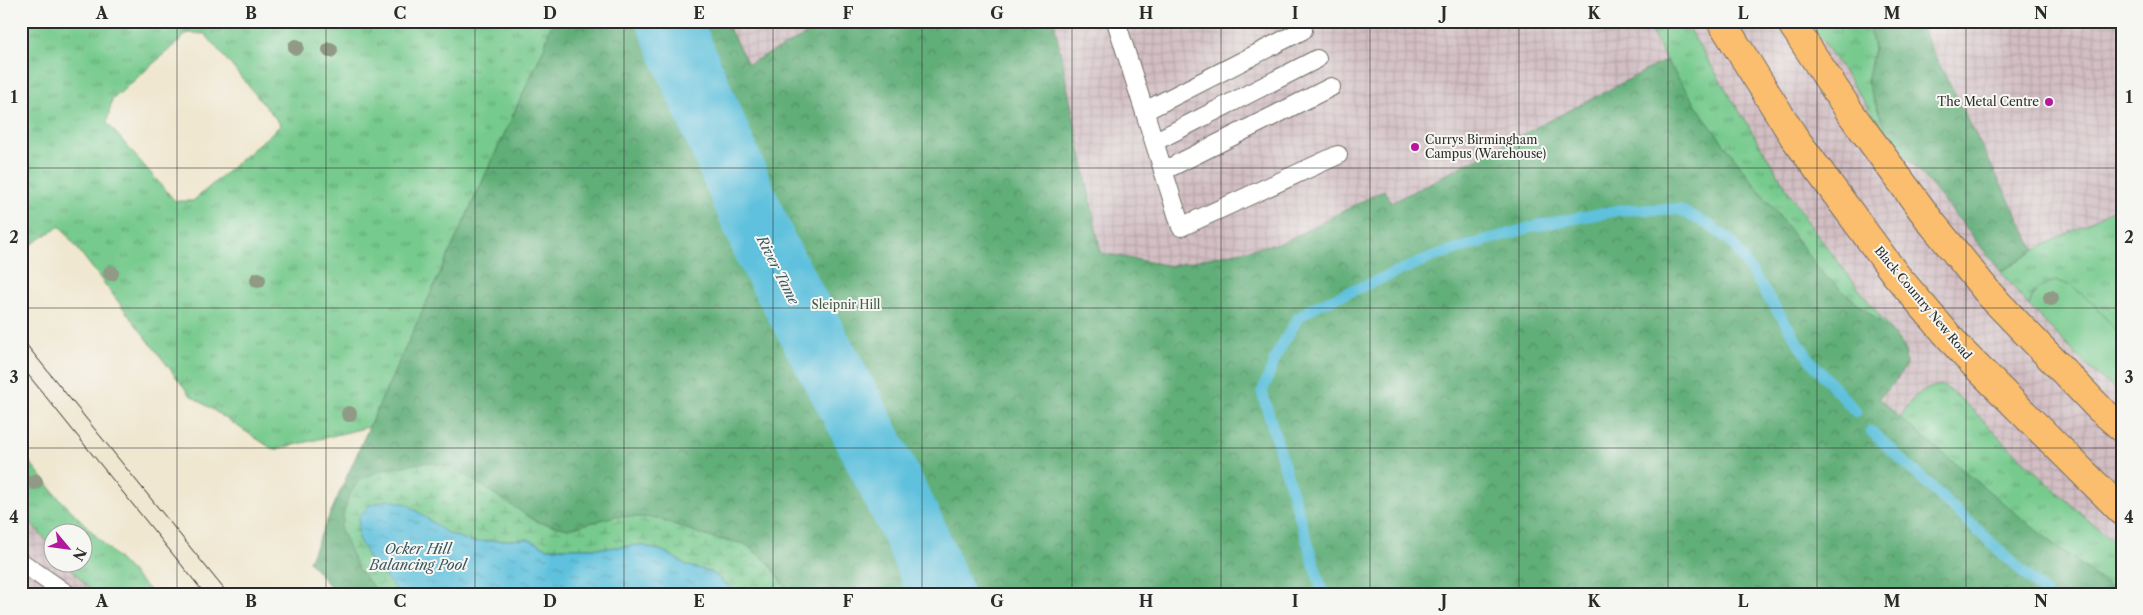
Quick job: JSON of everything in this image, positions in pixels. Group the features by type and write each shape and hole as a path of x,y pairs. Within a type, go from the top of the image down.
{"highway":[{"name":"Black Country New Road","path":"1721,21 1794,137 1896,275 1963,353 2122,511"},
{"path":"1790,21 1852,115 1931,222 1990,295 2100,409 2122,428"}],"lane":[{"path":"1116,21 1181,226 1338,156"},
{"path":"1145,111 1303,30"},
{"path":"1154,142 1317,59"},
{"path":"1163,171 1332,87"},
{"path":"21,562 67,594"}],"shaded area":[{"path":"725,21 834,21 748,64"},
{"path":"1054,21 2122,21 2122,594 1900,418 1879,397 1895,382 1666,60 1391,203 1384,190 1284,242 1171,266 1101,253"},
{"path":"21,451 58,497 82,522 42,522 42,572 92,572 92,532 153,594 21,594"}],"green space":[{"path":"21,21 552,21 544,48 369,427 274,450 190,395 60,226 21,251","holes":["188,33 205,34 281,125 193,201 175,201 107,123 112,100"]},
{"name":"Sleipnir Hill","path":"552,21 725,21 748,64 834,21 1054,21 1101,253 1171,266 1284,242 1384,190 1391,203 1666,60 1709,124 1823,274 1894,334 1905,349 1906,365 1895,382 1879,398 1900,418 2031,526 2119,594 790,594 769,563 745,544 709,537 656,518 616,516 568,529 537,522 488,490 358,569 380,594 336,594 309,561 544,48"},
{"path":"1646,21 1684,21 1806,220 1905,349 1904,366 1901,372 1895,382 1879,398 1900,418 1916,396 1933,387 1941,385 1958,397 2047,482 2122,549 2122,594 2046,594 1649,524 1666,60"},
{"path":"1809,21 1868,21 1874,49 1867,82 1888,136"},
{"path":"1868,21 1917,21 2035,250 2001,272 1936,191 1888,136 1867,82 1874,49"},
{"path":"2122,205 2122,338 2034,291 2029,306 2001,272 2035,250"},
{"path":"2057,281 2072,286 2095,305 2122,338 2122,395 2088,367 2029,306 2033,295 2038,289 2046,284"},
{"path":"21,451 58,497 82,522 42,522 42,536 21,512"},
{"path":"427,462 454,468 537,522 568,529 616,516 656,518 709,537 745,544 769,563 790,594 734,594 729,586 711,572 688,566 665,552 641,545 606,548 547,548 528,539 472,542 447,533 425,594 380,594 358,569 340,528 348,497 359,480 385,469"},
{"path":"92,532 153,594 94,594 74,572 92,572"}],"water":[{"name":"Ocker Hill Balancing Pool","path":"388,500 407,504 447,533 472,542 528,539 547,548 606,548 641,545 665,552 688,566 711,572 729,586 734,594 400,594 370,560 358,538 359,517 370,505"}],"waterway":[{"name":"River Tame","path":"669,21 767,251 858,419 914,531 941,594"},
{"path":"1323,594 1262,392 1278,352 1298,318 1314,307 1437,255 1535,226 1620,210 1678,209 1709,225 1731,241 1810,360 1856,412"},
{"path":"1871,431 2046,594"}],"tram line":[{"path":"21,338 228,594"},
{"path":"21,366 205,594"}],"place":[{"name":"The Metal Centre","path":"2049,102"},
{"name":"Currys Birmingham Campus (Warehouse)","path":"1415,147"}]}
